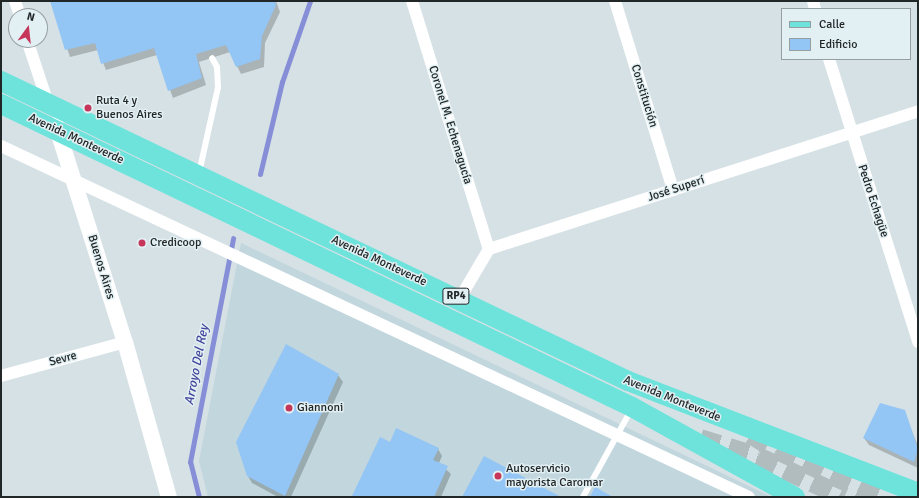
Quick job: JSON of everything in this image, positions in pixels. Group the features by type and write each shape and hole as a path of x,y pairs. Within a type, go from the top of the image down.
{"main road":[{"name":"Avenida Monteverde","path":"1,81 199,177 460,298 628,381 918,493"},
{"name":"Avenida Monteverde","path":"1,104 58,130 632,407 795,497"}],"street":[{"name":"Coronel M. Echenagucía","path":"412,1 489,249"},
{"name":"Constitución","path":"615,1 672,190"},
{"name":"Buenos Aires","path":"30,48 58,130 125,342 169,497"},
{"name":"Pedro Echagüe","path":"829,60 850,130 918,342"},
{"name":"José Superí","path":"489,249 672,190 850,130 918,111"},
{"path":"1,146 73,177 749,497"},
{"path":"460,298 489,249"},
{"name":"Sevre","path":"1,376 125,342"}],"lane":[{"path":"199,177 218,88 217,67 212,58"},
{"path":"583,497 632,407"}],"shaded area":[{"path":"241,243 772,497 208,497 199,461"}],"building":[{"path":"50,1 275,1 276,5 262,36 260,59 236,67 226,45 196,54 202,78 168,91 154,48 101,64 95,43 65,50"},
{"name":"Giannoni","path":"286,344 339,374 285,496 247,476 236,442"},
{"path":"880,403 905,410 918,449 914,462 863,438"},
{"path":"396,428 439,448 433,460 448,466 434,497 352,496 380,437 390,442"},
{"name":"Autoservicio mayorista Caromar","path":"484,456 561,497 462,497"},
{"path":"595,487 613,497 590,497"}],"waterway":[{"name":"Arroyo Del Rey","path":"260,174 282,82 310,1"},
{"name":"Arroyo Del Rey","path":"199,497 190,462 233,238"}],"tunnel":[{"path":"751,434 777,450 880,497"},
{"path":"700,439 758,457 844,497"}],"place":[{"name":"Ruta 4 y Buenos Aires","path":"88,108"},
{"name":"Credicoop","path":"142,243"},
{"name":"Giannoni","path":"289,408"},
{"name":"Autoservicio mayorista Caromar","path":"498,476"}]}
